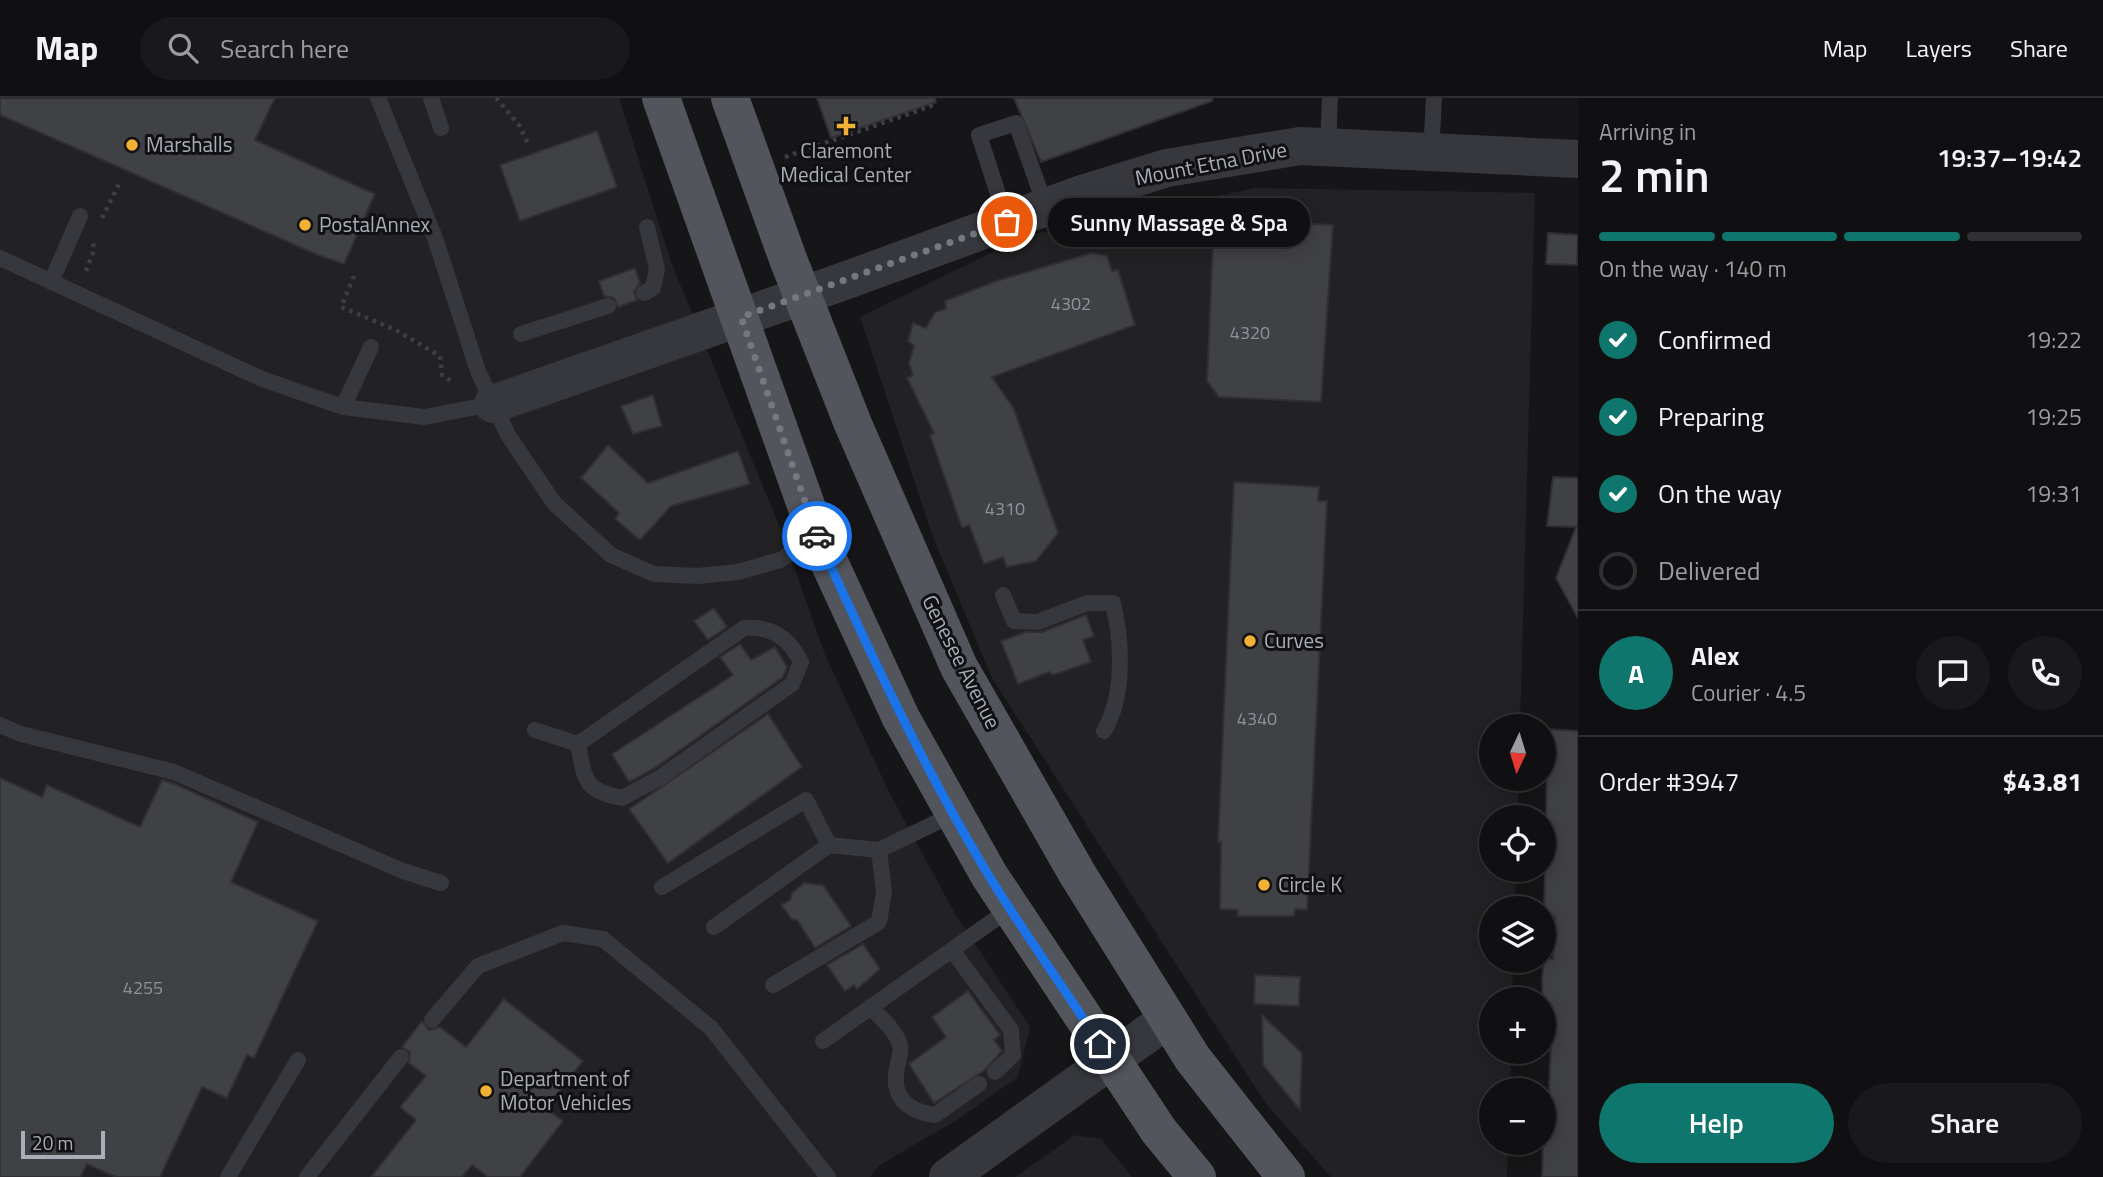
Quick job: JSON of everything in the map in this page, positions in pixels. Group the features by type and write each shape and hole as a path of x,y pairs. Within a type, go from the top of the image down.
{"main road":[{"path":"661,98 817,536 901,718 1010,908 1159,1131 1197,1177"},
{"name":"Genesee Avenue","path":"730,98 803,295 896,529 959,667 1078,875 1168,1019 1194,1059 1286,1177"}],"street":[{"name":"Mount Etna Drive","path":"493,404 1046,208 1167,168 1300,146 1578,159"},
{"path":"948,1177 1110,1058 1168,1019"}],"lane":[{"path":"378,98 435,238 478,371 508,435 554,503 611,555 654,574 711,575 738,572 780,560 817,536"},
{"path":"431,98 441,128"},
{"path":"1328,147 1330,98"},
{"path":"1431,152 1434,98"},
{"path":"1007,222 979,135 1016,123 1046,208"},
{"path":"51,282 80,216"},
{"path":"644,293 653,288 657,269 647,227"},
{"path":"0,258 262,379 342,407 424,417 493,404"},
{"path":"521,334 608,306"},
{"path":"342,407 371,347"},
{"path":"1003,595 1014,621 1026,622 1038,622 1087,603 1113,603 1119,643 1117,675 1114,713 1104,731"},
{"path":"761,627 773,631 793,645 802,662 792,684 661,778 622,798 593,790 586,781 578,744 744,628 761,627"},
{"path":"0,725 21,734 174,772 403,871 440,883"},
{"path":"534,730 578,744"},
{"path":"662,887 806,800 829,845"},
{"path":"714,927 829,845 879,850 954,814"},
{"path":"774,985 879,922 884,892 879,850"},
{"path":"823,1041 1010,908"},
{"path":"432,1020 478,966 563,933 603,939 711,1028 828,1177"},
{"path":"952,950 1011,1030 1013,1055 995,1072"},
{"path":"870,1007 892,1031 901,1048 896,1090 900,1100 908,1107 935,1115 979,1084"},
{"path":"307,1177 401,1057"},
{"path":"228,1177 298,1060"}],"path":[{"path":"496,98 519,125 528,144"},
{"path":"785,157 931,106 929,98"},
{"path":"354,276 341,307 424,345 440,356 442,375 451,381"}],"shaded area":[{"path":"0,98 619,98 671,262 780,528 826,657 890,794 954,912 1030,1027 1018,1077 957,1120 880,1165 870,1177 0,1177"},
{"path":"1255,188 1535,193 1520,714 1479,714 1479,791 1518,791 1518,805 1479,805 1479,882 1516,882 1515,896 1479,896 1479,973 1513,973 1512,987 1479,987 1479,1064 1511,1064 1510,1078 1479,1078 1479,1155 1508,1155 1507,1177 1331,1177 1266,1104 992,678 933,537 860,317 1025,236"},
{"path":"1075,1135 1101,1139 1132,1177 1015,1177"}],"building":[{"path":"0,98 275,98 255,140 375,194 344,264 0,115"},
{"name":"Claremont Medical Center","path":"817,98 935,98 936,102 831,138"},
{"path":"1014,98 1212,98 1212,101 1041,162"},
{"path":"597,131 617,187 520,221 500,165"},
{"path":"1214,220 1333,225 1321,402 1219,397 1207,381"},
{"path":"1548,233 1578,235 1577,265 1546,264"},
{"path":"1092,253 1107,256 1112,271 1118,270 1135,325 992,377 1014,409 1058,533 1036,561 1007,567 1003,557 984,564 969,525 962,528 930,435 934,433 907,378 913,375 909,363 914,346 908,341 913,323 926,328 935,312 946,309 945,301 996,281"},
{"path":"635,268 640,283 634,292 637,300 618,307 614,298 604,296 599,281"},
{"path":"653,395 662,426 633,434 621,406"},
{"path":"608,445 648,483 738,451 750,484 671,506 640,540 615,519 619,513 581,478"},
{"path":"1553,477 1578,478 1578,618 1556,578 1576,527 1547,526"},
{"path":"1234,482 1319,487 1318,501 1327,501 1307,910 1295,909 1294,916 1237,916 1238,910 1220,909 1221,842 1218,842"},
{"path":"714,608 727,627 708,640 694,621"},
{"path":"1086,615 1094,636 1083,640 1091,662 1053,675 1049,672 1018,684 1001,641 1026,632 1042,632"},
{"path":"740,644 751,660 775,647 787,667 783,677 655,768 629,782 612,754 733,675 720,657"},
{"path":"768,714 802,767 668,863 629,809"},
{"path":"1556,730 1578,731 1578,1177 1542,1177 1543,1155 1556,1155 1556,1078 1550,1078 1550,1064 1556,1064 1556,987 1542,987 1542,980 1543,973 1556,973 1556,896 1544,896 1545,882 1556,882 1556,805 1546,805 1547,791 1556,791"},
{"path":"0,778 42,797 47,785 140,827 162,780 175,784 258,822 231,882 318,921 254,1058 247,1055 227,1098 202,1087 160,1177 116,1177 87,1164 80,1177 0,1177"},
{"path":"804,883 823,885 851,926 815,948 797,920 792,919 781,905 790,900 792,893"},
{"path":"863,944 880,969 857,989 854,985 845,991 827,965"},
{"path":"1255,975 1300,977 1299,1006 1254,1004"},
{"path":"968,991 1000,1035 994,1040 1002,1051 985,1070 934,1103 909,1064 946,1037 932,1017"},
{"name":"Department of Motor Vehicles","path":"504,999 583,1061 546,1108 563,1121 520,1177 488,1177 472,1165 462,1177 371,1177 416,1120 400,1107 426,1076 409,1063 410,1052 402,1047 422,1021 429,1030 440,1027 466,1047"},
{"path":"1262,1015 1302,1053 1300,1110 1263,1065"}],"way so far":[{"path":"817,536 741,317 1007,222"}],"place":[{"name":"Claremont Medical Center","path":"846,126"},
{"name":"Marshalls","path":"132,145"},
{"name":"Sunny Massage & Spa","path":"1007,222"},
{"name":"PostalAnnex","path":"305,225"},
{"name":"Curves","path":"1250,641"},
{"name":"Circle K","path":"1264,885"},
{"name":"Department of Motor Vehicles","path":"486,1091"}],"route":[{"path":"817,536 901,718 950,806 989,875 1100,1044"}]}
